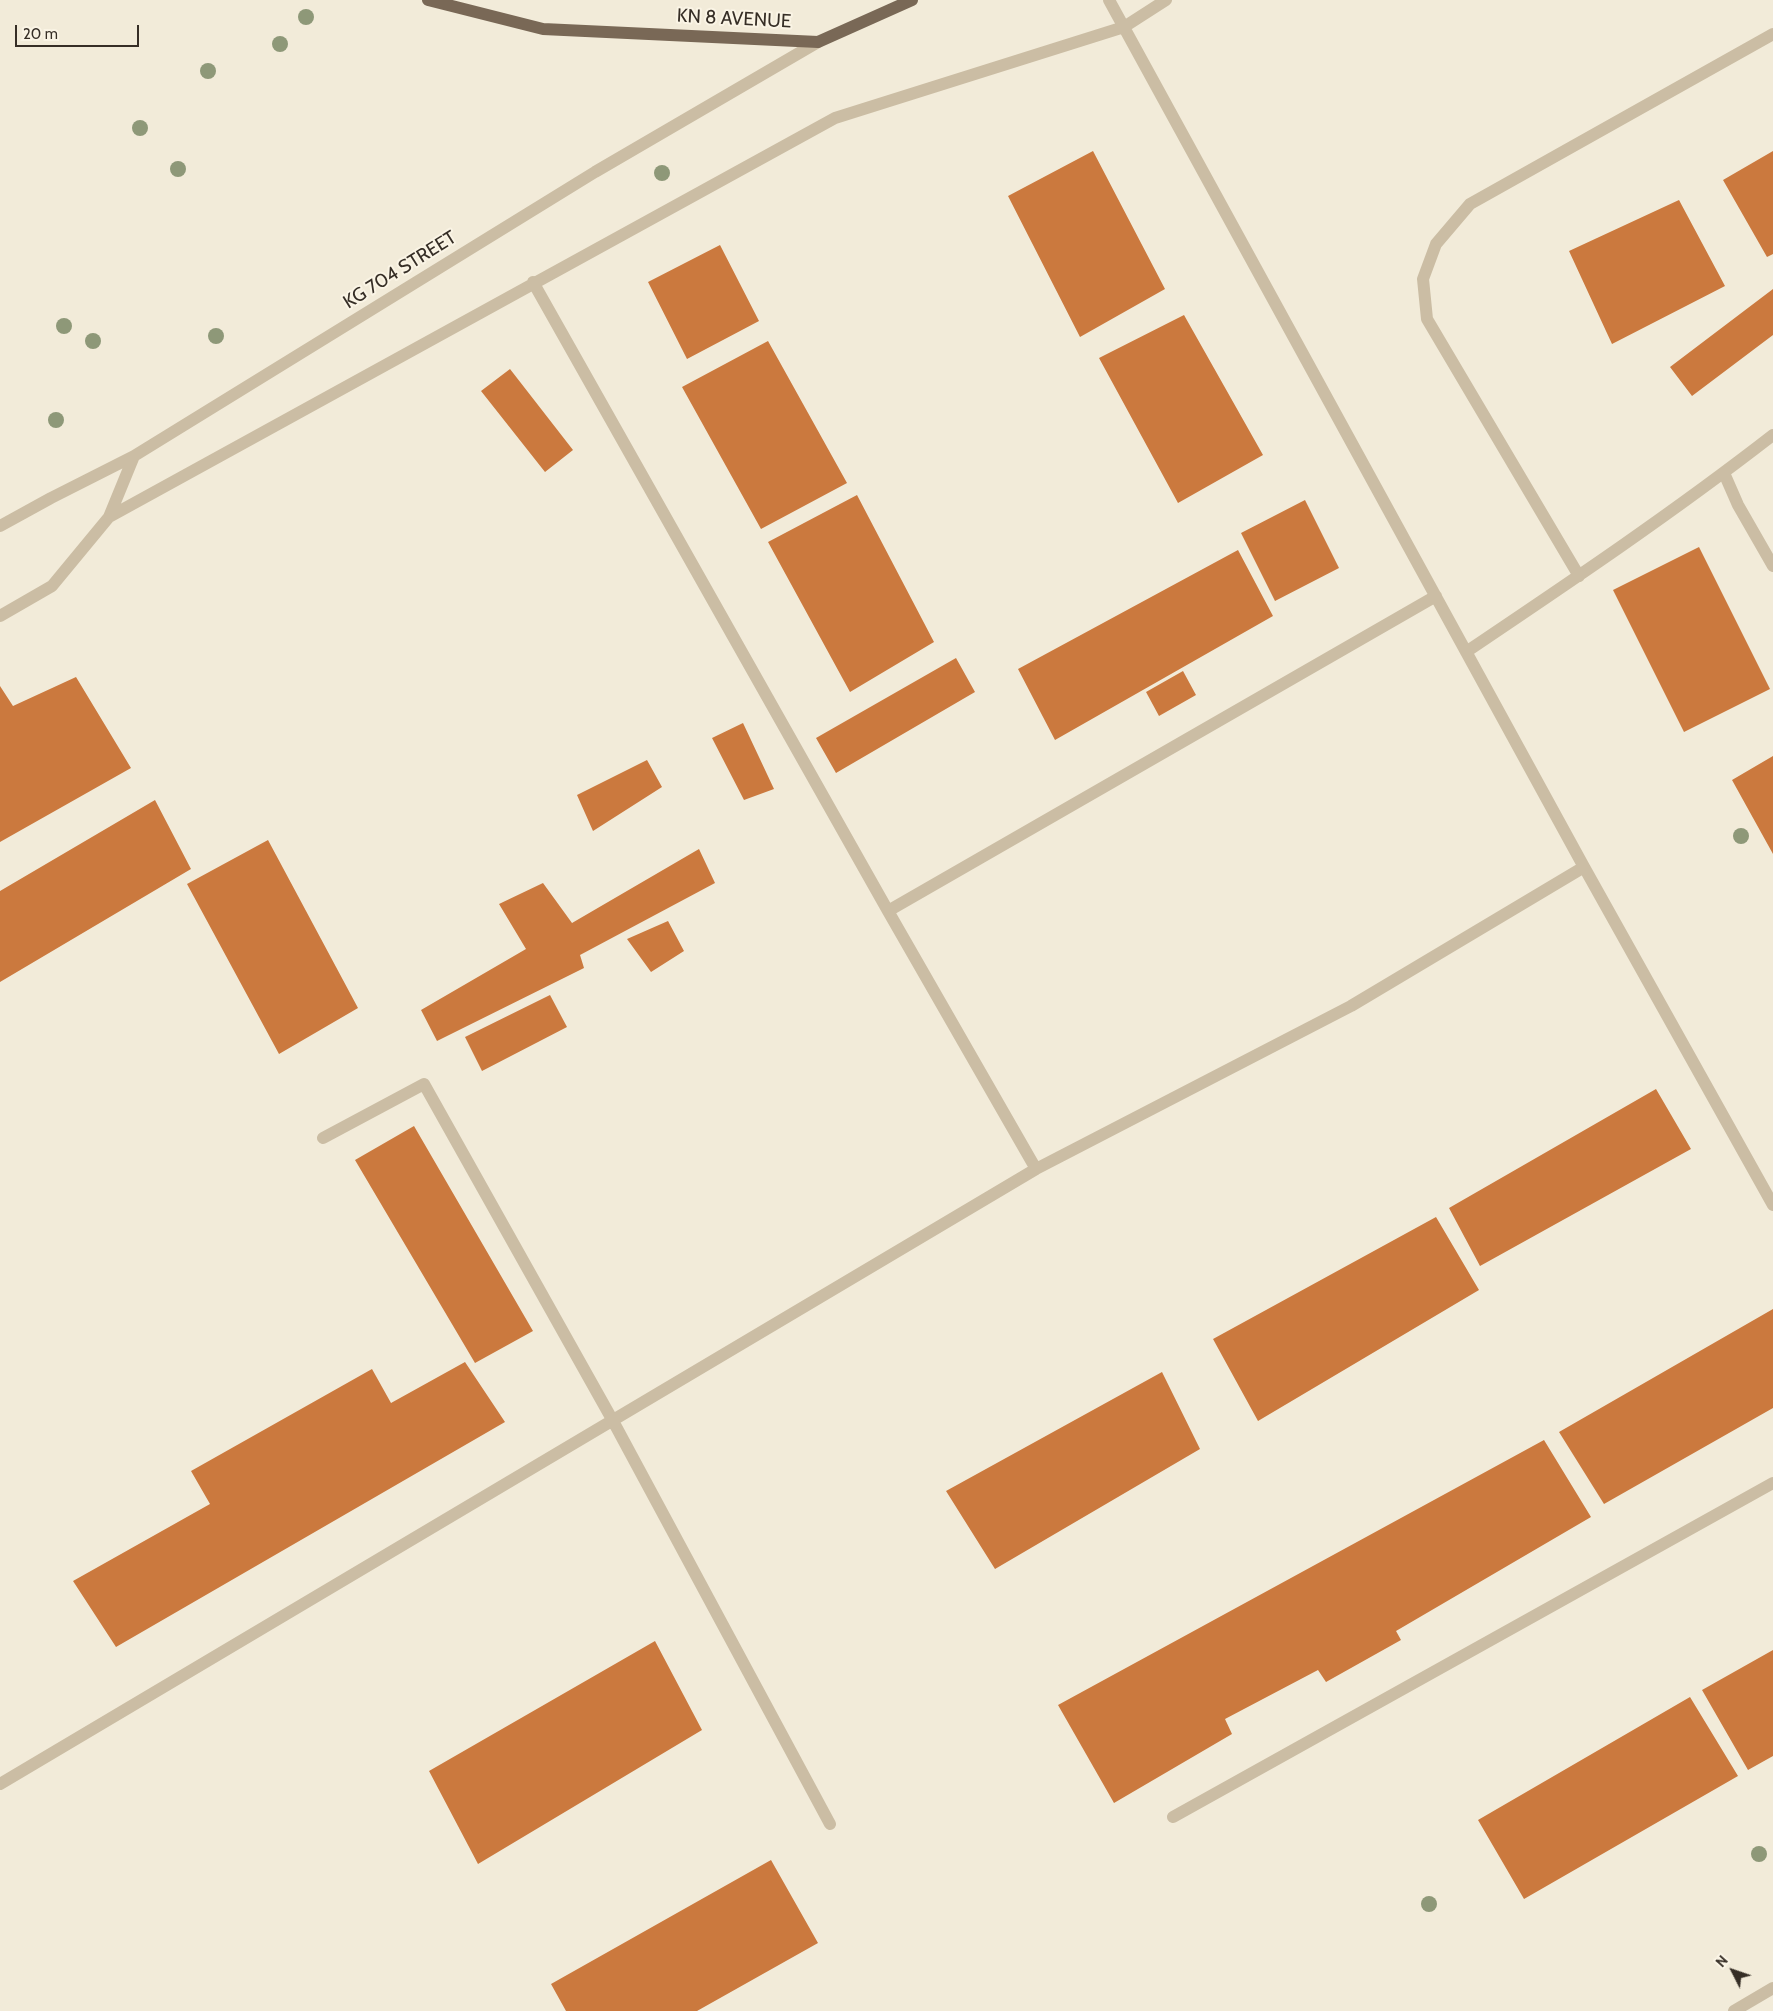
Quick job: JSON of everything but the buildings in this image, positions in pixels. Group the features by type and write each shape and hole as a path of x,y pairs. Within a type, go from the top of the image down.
{"main road":[{"name":"KN 8 AVENUE","path":"428,0 543,29 818,42 912,0"}],"street":[{"path":"1109,0 1584,867 1773,1205"},
{"path":"109,517 533,282 835,118 1124,27 1166,0"},
{"path":"1579,576 1427,319 1423,278 1436,244 1470,204 1773,34"},
{"name":"KG 704 STREET","path":"0,526 134,456 595,172 818,42"},
{"path":"533,282 1036,1169"},
{"path":"1466,652 1579,576 1724,473 1773,435"},
{"path":"0,616 52,586 109,517 134,456"},
{"path":"1724,473 1738,505 1773,566"},
{"path":"888,911 1436,596"},
{"path":"0,1784 1036,1169 1350,1006 1584,867"},
{"path":"323,1138 424,1084 613,1421 830,1824"},
{"path":"1173,1817 1773,1483"},
{"path":"1734,2011 1773,1988"}]}
